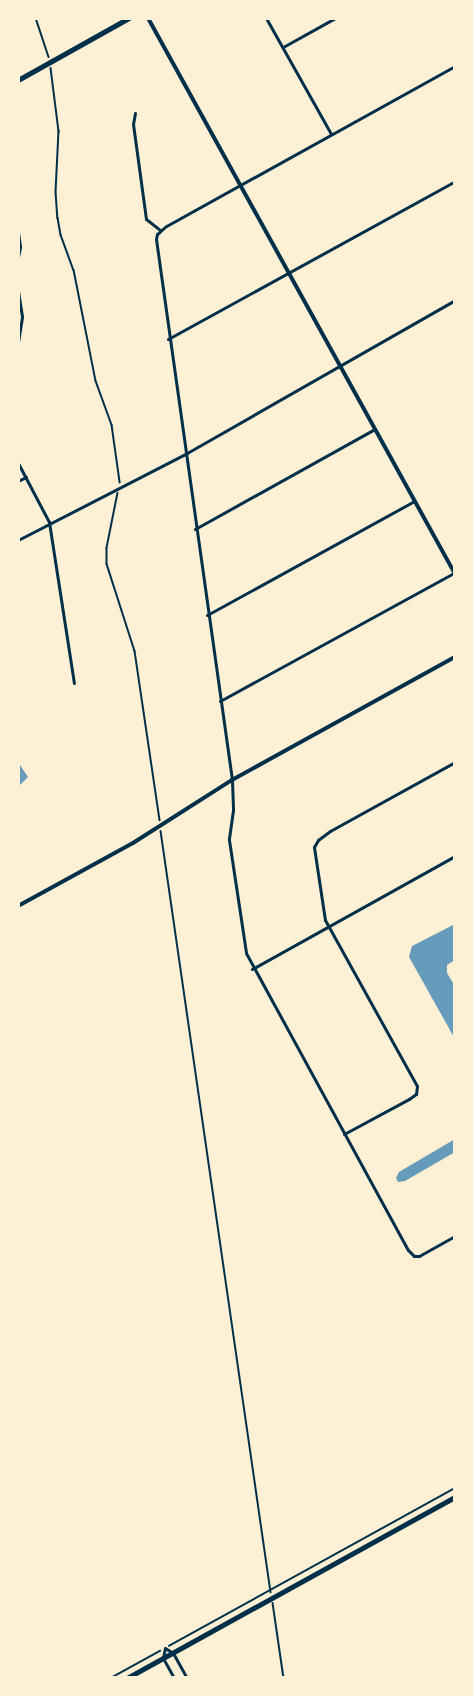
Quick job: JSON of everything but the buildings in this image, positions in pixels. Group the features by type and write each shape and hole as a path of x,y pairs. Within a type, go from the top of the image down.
{"main road":[{"path":"18,80 129,18"},
{"path":"127,1678 455,1497"}],"street":[{"path":"148,18 454,574 220,701"},
{"path":"267,18 332,135"},
{"path":"283,47 335,18"},
{"path":"455,66 160,230 157,234 156,248 232,780 233,810 229,840 246,953 252,969 408,1250 414,1256 422,1254 455,1236"},
{"path":"135,112 133,124 146,219 160,230"},
{"path":"168,339 455,181"},
{"path":"18,232 20,247 18,257"},
{"path":"18,291 22,317 18,340"},
{"path":"18,540 49,522 187,453 339,364 455,300"},
{"path":"195,529 375,429"},
{"path":"18,463 49,522 74,683"},
{"path":"18,481 26,477"},
{"path":"207,615 414,501"},
{"path":"18,906 161,825 232,780 455,657"},
{"path":"344,1134 409,1099 416,1094 417,1086 328,927 314,853 318,840 455,762"},
{"path":"252,969 455,856"},
{"path":"174,1678 163,1658 165,1648 173,1653 187,1678"}],"path":[{"path":"36,18 50,62 59,131 56,192 61,235 74,270 96,381 112,424 120,477 107,556 135,651 284,1678"},
{"path":"111,1678 455,1488"}],"water":[{"path":"18,762 28,777 18,787"},
{"path":"455,924 455,960 447,965 447,973 455,986 455,1039 409,957 412,946"},
{"path":"455,1139 455,1152 405,1181 398,1182 396,1178 399,1172"}]}
